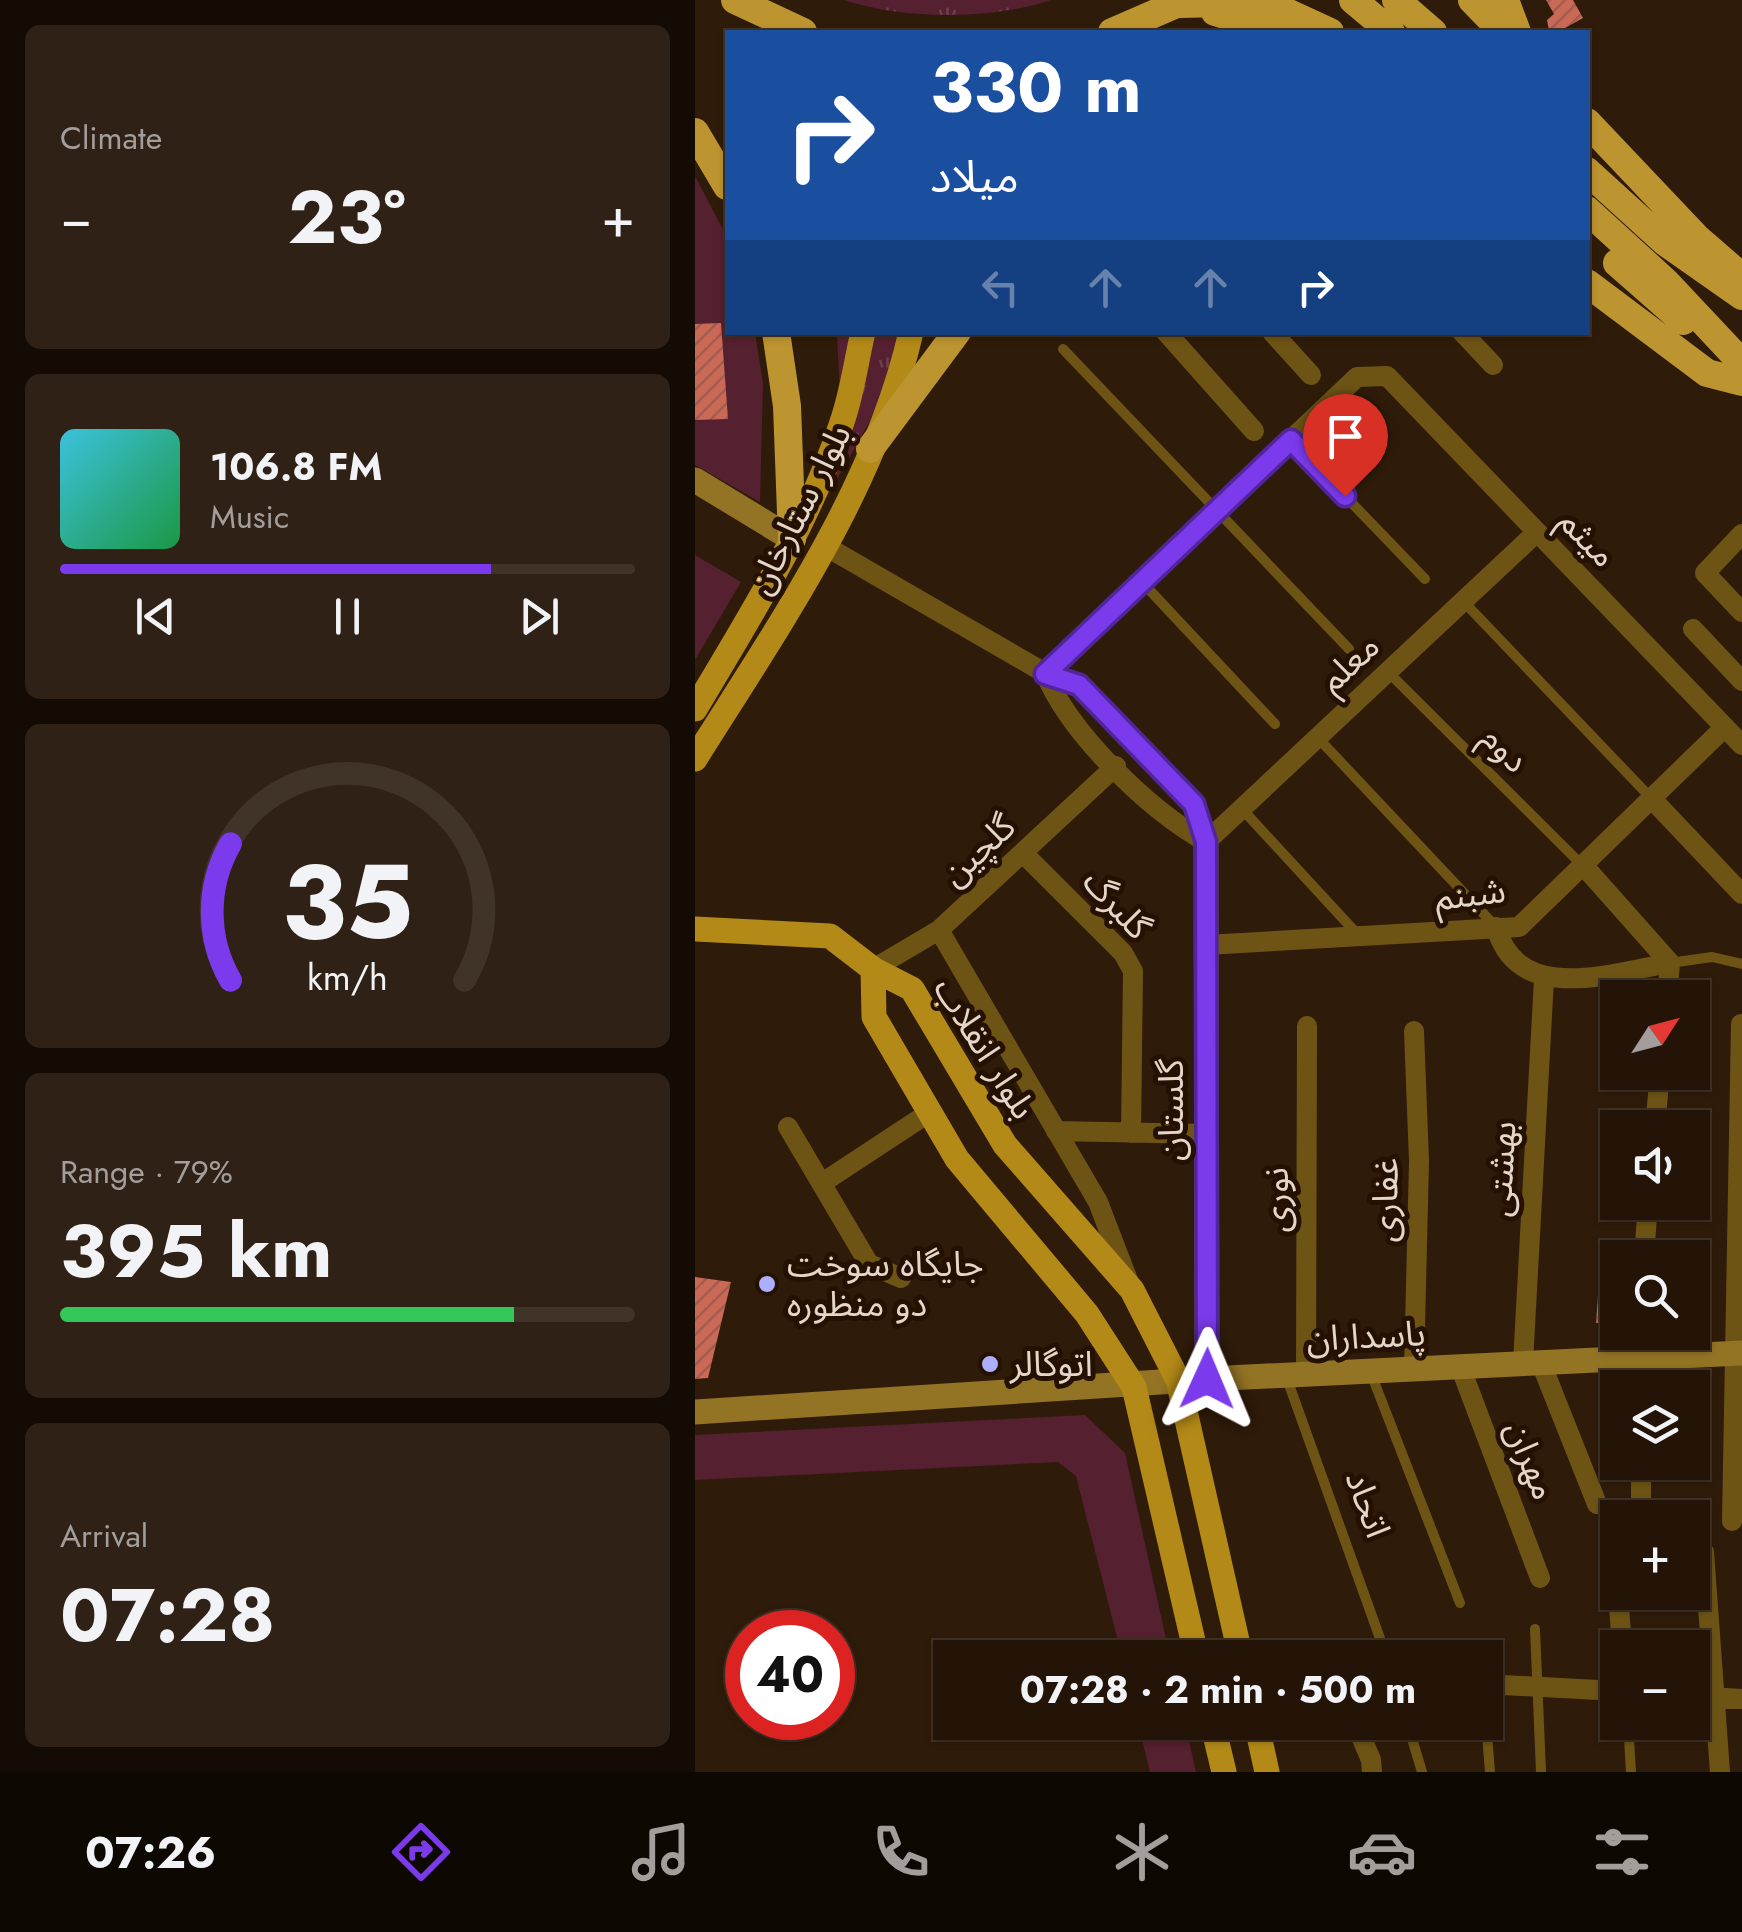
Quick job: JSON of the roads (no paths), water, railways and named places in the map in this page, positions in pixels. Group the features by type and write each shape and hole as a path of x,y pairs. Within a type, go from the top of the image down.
{"highway":[{"path":"1353,0 1389,30"},
{"path":"1396,0 1431,30"},
{"path":"1472,0 1501,30"},
{"path":"1505,0 1516,30"},
{"path":"1117,30 1183,2 1265,2 1326,30"},
{"path":"1183,2 1273,30"},
{"path":"739,3 799,30"},
{"path":"1590,125 1695,237 1742,277"},
{"path":"695,132 725,183"},
{"path":"1590,175 1665,242 1742,296"},
{"path":"1590,213 1665,282 1742,366"},
{"path":"1590,237 1651,296 1742,366"},
{"path":"1590,284 1707,373 1742,382"},
{"path":"776,335 787,406 792,538"},
{"path":"870,449 955,335"}],"main road":[{"path":"739,3 774,30"},
{"name":"بلوار ستارخان","path":"695,710 792,538 843,421 862,335"},
{"name":"بلوار ستارخان","path":"695,760 827,548 898,390 910,335"},
{"path":"695,480 792,538"},
{"path":"695,929 831,936 873,968"},
{"name":"بلوار انقلاب","path":"873,968 874,1017 957,1159 1087,1314 1134,1386 1193,1640"},
{"name":"بلوار انقلاب","path":"873,968 912,990 1005,1146 1132,1290 1178,1380 1237,1640"},
{"name":"پاسداران","path":"695,1412 1134,1386 1178,1380 1532,1363 1610,1350"},
{"name":"پاسداران","path":"1701,1350 1737,1353"},
{"path":"1217,1740 1224,1772"},
{"path":"1259,1740 1267,1772"}],"street":[{"path":"1169,335 1254,431"},
{"path":"1275,335 1311,375"},
{"path":"1466,335 1493,365"},
{"name":"میثم","path":"1291,440 1357,378 1387,376 1742,745"},
{"path":"1206,842 1169,821 1116,766 1059,706 1045,674 1291,440"},
{"name":"معلم","path":"1206,842 1537,532"},
{"path":"1742,534 1705,573 1742,612"},
{"name":"گلستان","path":"827,548 1045,674 1079,685 1194,804 1206,842 1207,1379"},
{"path":"1693,629 1742,681"},
{"name":"شبنم","path":"1206,945 1519,926 1725,727"},
{"name":"گلچین","path":"873,968 939,930 1116,766"},
{"path":"1651,798 1742,894"},
{"name":"گلبرگ","path":"1023,853 1123,952 1133,971 1131,1133"},
{"path":"1583,865 1670,964 1669,980"},
{"path":"1496,928 1511,958 1544,979 1670,964"},
{"path":"939,930 1098,1202 1132,1290"},
{"name":"بهشتی","path":"1532,1363 1544,979"},
{"path":"1732,1520 1741,1024"},
{"name":"نوری","path":"1296,1374 1307,1026"},
{"name":"غفاری","path":"1414,1032 1419,1160 1414,1368"},
{"path":"821,1183 930,1112"},
{"path":"788,1128 869,1264 901,1278"},
{"path":"1056,1130 1206,1134"},
{"path":"1532,1363 1597,1504"},
{"name":"مهران","path":"1460,1366 1540,1578"},
{"path":"1708,1610 1720,1772"},
{"path":"1503,1685 1600,1689"},
{"path":"1710,1697 1742,1698"},
{"path":"1363,1740 1371,1760 1371,1772"}],"lane":[{"path":"1063,350 1349,649"},
{"path":"1291,440 1425,579"},
{"path":"1141,582 1275,724"},
{"path":"1463,602 1651,798"},
{"name":"دوم","path":"1388,672 1583,865"},
{"path":"1317,738 1496,928"},
{"path":"1242,808 1359,936"},
{"path":"1670,964 1711,957 1742,964"},
{"path":"1371,1370 1460,1602"},
{"name":"اتحاد","path":"1296,1374 1381,1640"},
{"path":"1535,1628 1541,1772"},
{"path":"1412,1740 1422,1772"},
{"path":"1487,1740 1489,1772"},
{"path":"1629,1740 1631,1772"}],"place":[{"name":"جایگاه سوخت دو منظوره","path":"767,1284"},
{"name":"اتوگالر","path":"990,1364"}]}
